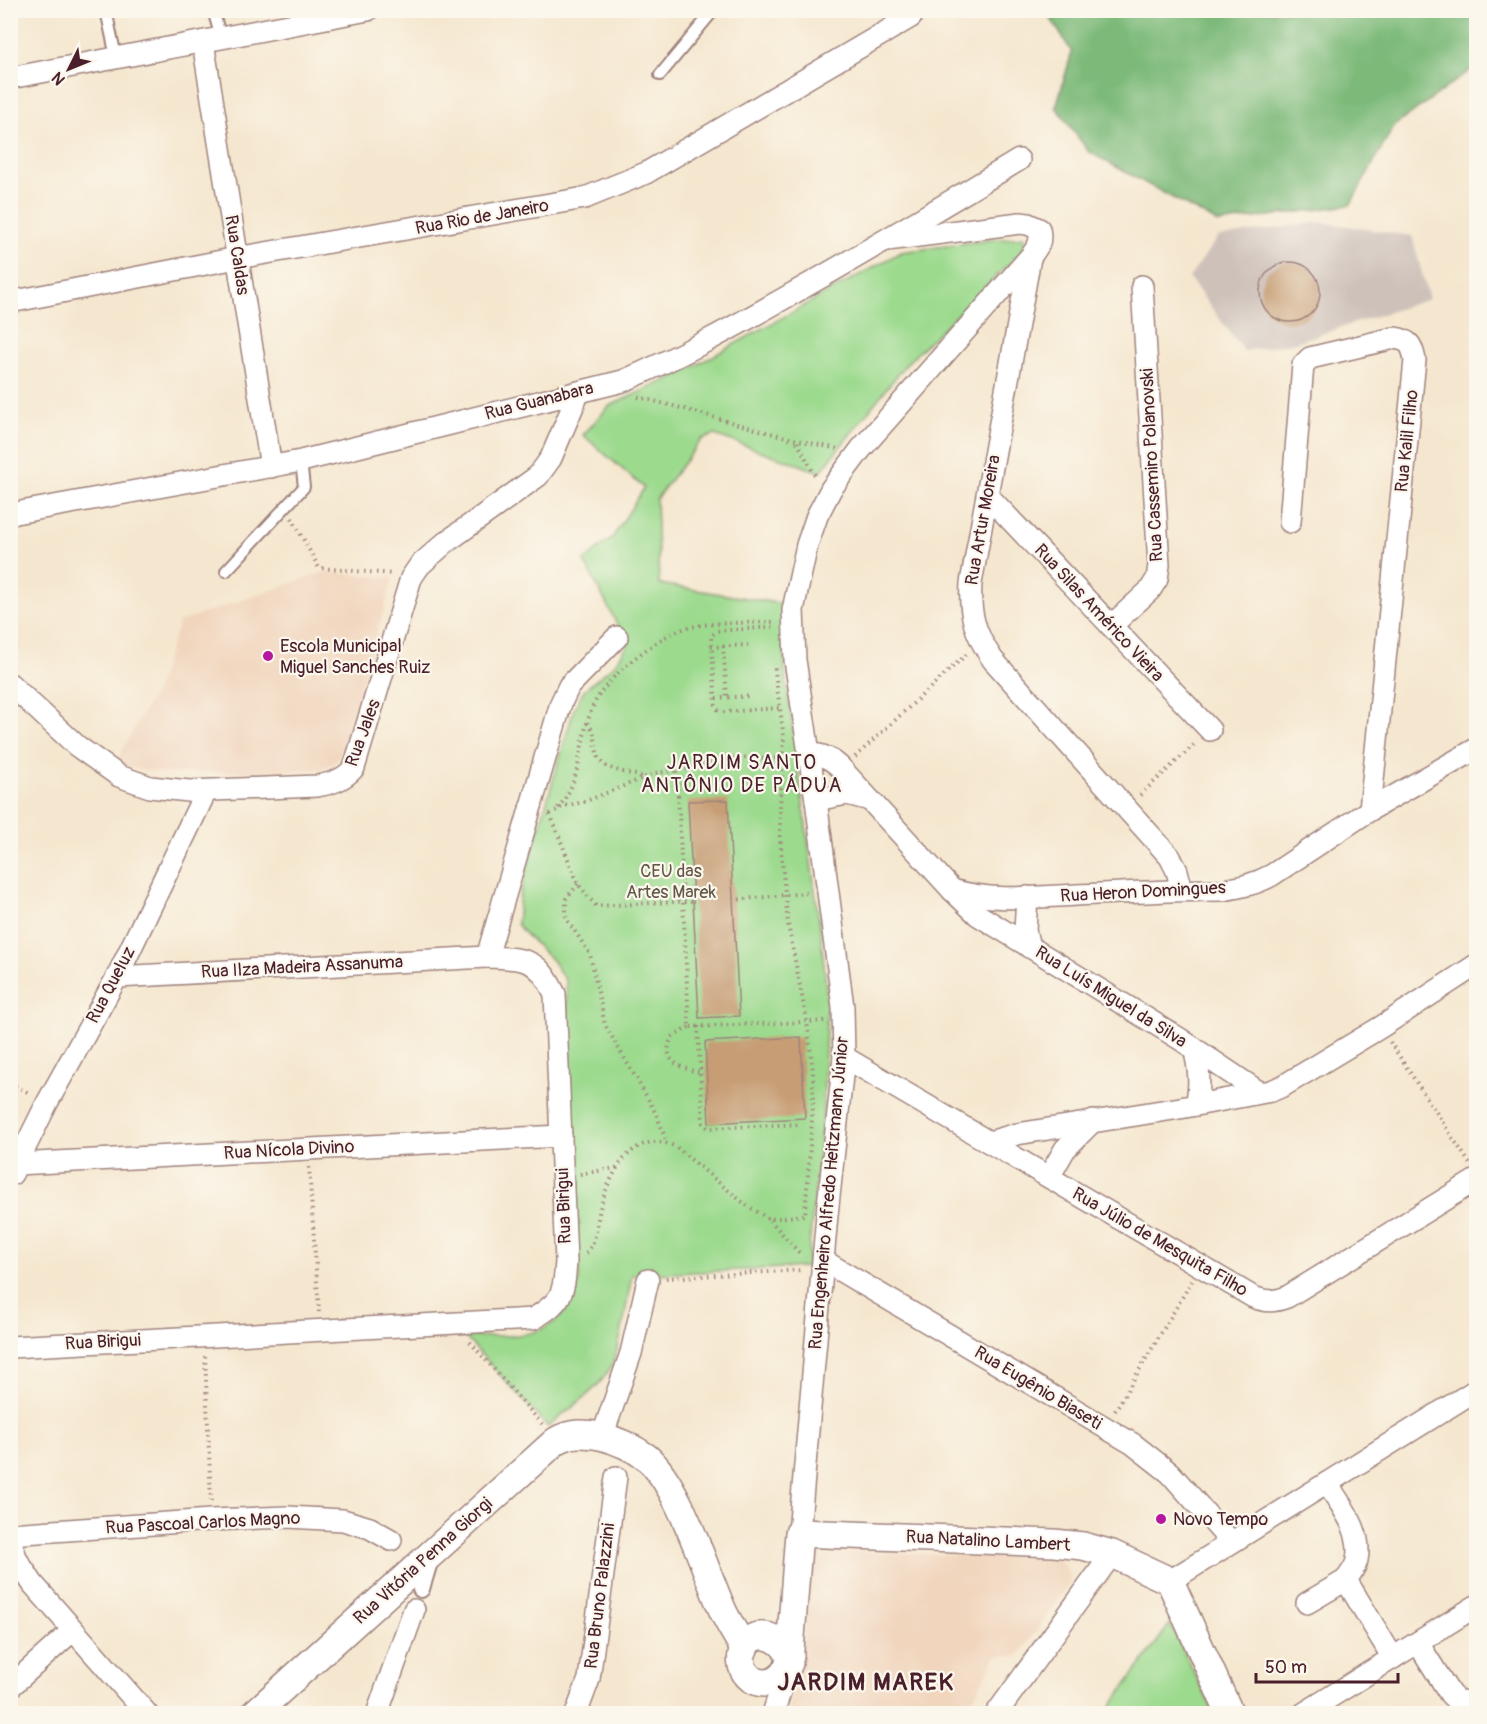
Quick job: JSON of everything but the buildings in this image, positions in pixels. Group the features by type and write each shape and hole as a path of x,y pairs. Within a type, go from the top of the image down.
{"street":[{"path":"10,78 368,10"},
{"name":"Rua Rio de Janeiro","path":"10,302 237,258 585,198 646,173 911,16"},
{"name":"Rua Caldas","path":"212,40 237,258 271,468"},
{"name":"Rua Guanabara","path":"10,514 271,468 624,380 696,348 887,240 1019,160"},
{"name":"Rua Engenheiro Alfredo Heitzmann Júnior","path":"773,1713 788,1663 795,1605 814,1265 844,1057 843,1020 816,800 795,660 793,610 807,545 817,516 827,497 857,453 1030,257 1038,247 1041,238 1039,229 1020,223 887,240"},
{"name":"Rua Artur Moreira","path":"1030,257 971,583 973,623 980,642 993,660 1170,857 1182,890"},
{"name":"Rua Cassemiro Polanovski","path":"1111,626 1150,590 1157,579 1159,566 1142,286"},
{"name":"Rua Kalil Filho","path":"1290,522 1303,364 1310,358 1394,338 1407,340 1413,346 1415,360 1370,810"},
{"name":"Rua Jales","path":"10,684 77,746 118,776 150,787 206,791 317,786 346,777 354,768 411,578 420,565 445,543 538,476 551,458 579,392"},
{"name":"Rua Silas Américo Vieira","path":"988,496 1210,730"},
{"path":"487,957 541,811 561,703 569,686 617,637"},
{"name":"Rua Heron Domingues","path":"952,890 985,897 1027,897 1223,890 1243,887 1260,881 1370,810 1476,749"},
{"name":"Rua Luís Miguel da Silva","path":"808,754 823,755 842,768 952,890 988,922 1194,1048 1259,1092"},
{"name":"Rua Queluz","path":"14,1171 47,1103 117,977 206,791"},
{"path":"816,800 847,794 870,800"},
{"name":"Rua Luís Miguel da Silva","path":"1027,897 1024,930 1029,947"},
{"name":"Rua Ilza Madeira Assanuma","path":"117,977 487,957"},
{"name":"Rua Birigui","path":"10,1347 533,1319 550,1308 559,1299 565,1283 566,1261 555,994 543,970 532,962 514,958 487,957"},
{"path":"989,1142 1017,1134 1270,1091 1381,1027 1476,965"},
{"name":"Rua Luís Miguel da Silva","path":"1194,1048 1200,1089 1196,1105"},
{"name":"Rua Júlio de Mesquita Filho","path":"844,1057 1263,1301 1276,1302 1287,1297 1473,1172"},
{"path":"1049,1177 1065,1149 1093,1121"},
{"name":"Rua Nícola Divino","path":"14,1171 308,1149 561,1136"},
{"name":"Rua Eugênio Biaseti","path":"814,1265 1105,1427 1152,1458 1170,1473 1232,1542"},
{"path":"602,1437 631,1353 648,1280"},
{"path":"1230,1713 1170,1581 1476,1390"},
{"name":"Rua Vitória Penna Giorgi","path":"254,1713 556,1441 567,1434 585,1433 620,1442 646,1458 662,1475 674,1494 721,1608 755,1642"},
{"name":"Rua Bruno Palazzini","path":"576,1713 589,1679 616,1477"},
{"path":"1307,1603 1346,1580 1357,1562 1359,1546 1354,1527 1327,1483"},
{"name":"Rua Pascoal Carlos Magno","path":"10,1534 288,1517 343,1520 370,1528 391,1540"},
{"name":"Rua Natalino Lambert","path":"799,1533 1083,1546 1112,1554 1170,1581"},
{"path":"10,1540 17,1560 33,1584 72,1631 147,1713"},
{"path":"421,1589 432,1553"},
{"path":"996,1713 1112,1554"},
{"path":"1346,1580 1393,1658"},
{"name":"Rua Engenheiro Alfredo Heitzmann Júnior","path":"755,1642 788,1626 795,1605"},
{"path":"1303,1713 1476,1606"},
{"path":"377,1713 414,1610"},
{"path":"10,1687 72,1631"},
{"path":"750,1678 763,1683 771,1683 783,1676 788,1663 783,1644 755,1642 742,1655 743,1667 766,1713"},
{"path":"1418,1643 1450,1694 1457,1701 1476,1702"}],"lane":[{"path":"106,10 116,57"},
{"path":"212,40 213,10"},
{"path":"660,75 714,10"},
{"path":"226,571 304,487 301,461"}],"path":[{"path":"624,380 638,397 698,411 797,441 857,453"},
{"path":"797,441 827,497"},
{"path":"286,507 319,568 397,574 411,578"},
{"path":"558,808 574,784 587,723 600,692 621,670 666,635 691,626 772,622 779,614"},
{"path":"772,622 773,634"},
{"path":"773,627 717,632 711,636 711,647 717,708 724,712 779,708"},
{"path":"842,768 980,642"},
{"path":"711,647 748,645"},
{"path":"723,646 727,697"},
{"path":"769,1219 805,1215 813,1106 813,1071 807,1022 788,924 780,836 784,738 774,660"},
{"path":"716,698 751,696"},
{"path":"587,723 593,728 596,752 601,762 608,767 644,778"},
{"path":"1126,807 1210,730"},
{"path":"693,901 596,906 578,884 541,811 592,799 656,774 738,757 769,759 808,754"},
{"path":"677,771 689,1027"},
{"path":"578,884 566,899 566,918 590,954 605,1025 648,1096 667,1143"},
{"path":"733,900 807,893"},
{"path":"700,1072 679,1067 668,1050 672,1037 689,1027 843,1020"},
{"path":"698,1026 705,1127 801,1124"},
{"path":"1381,1027 1473,1172"},
{"path":"566,1261 583,1255 594,1242 601,1204 617,1167 639,1146 656,1141 667,1143 682,1152 746,1205 769,1219 801,1255"},
{"path":"308,1149 320,1330"},
{"path":"562,1168 575,1161 576,1175 617,1167"},
{"path":"562,1168 594,1174 617,1167"},
{"path":"648,1280 814,1265"},
{"path":"1105,1427 1201,1266"},
{"path":"453,1323 556,1441"},
{"path":"204,1337 211,1520"}],"shaded area":[{"path":"1319,222 1412,236 1429,299 1293,343 1244,351 1189,278 1218,237"},
{"name":"Escola Municipal Miguel Sanches Ruiz","path":"324,572 393,578 341,756 333,764 322,769 263,773 172,773 135,769 116,761 156,690 179,622"},
{"path":"826,1550 1048,1558 1062,1562 1069,1574 1070,1583 1018,1656 996,1656 965,1713 788,1714 801,1659 812,1558"}],"green space":[{"path":"1046,11 1476,11 1476,66 1394,126 1350,205 1218,223 1089,152 1056,107 1072,52"},
{"name":"CEU das Artes Marek","path":"1026,237 1022,251 906,364 820,472 715,435 702,439 656,499 659,584 783,604 785,673 821,935 827,996 823,1113 807,1267 632,1275 617,1351 609,1370 589,1394 548,1427 465,1337 520,1335 536,1332 561,1316 571,1301 579,1281 566,981 552,960 517,924 520,893 574,709 584,690 615,664 628,645 584,561 613,537 644,488 583,435 609,406 684,372 901,252"},
{"path":"1170,1624 1211,1707 1211,1713 1106,1713"}],"place":[{"name":"Escola Municipal Miguel Sanches Ruiz","path":"268,656"},
{"name":"Novo Tempo","path":"1161,1519"}],"district":[{"name":"JARDIM SANTO ANTÔNIO DE PÁDUA","path":"742,774"},
{"name":"JARDIM MAREK","path":"866,1682"}]}
